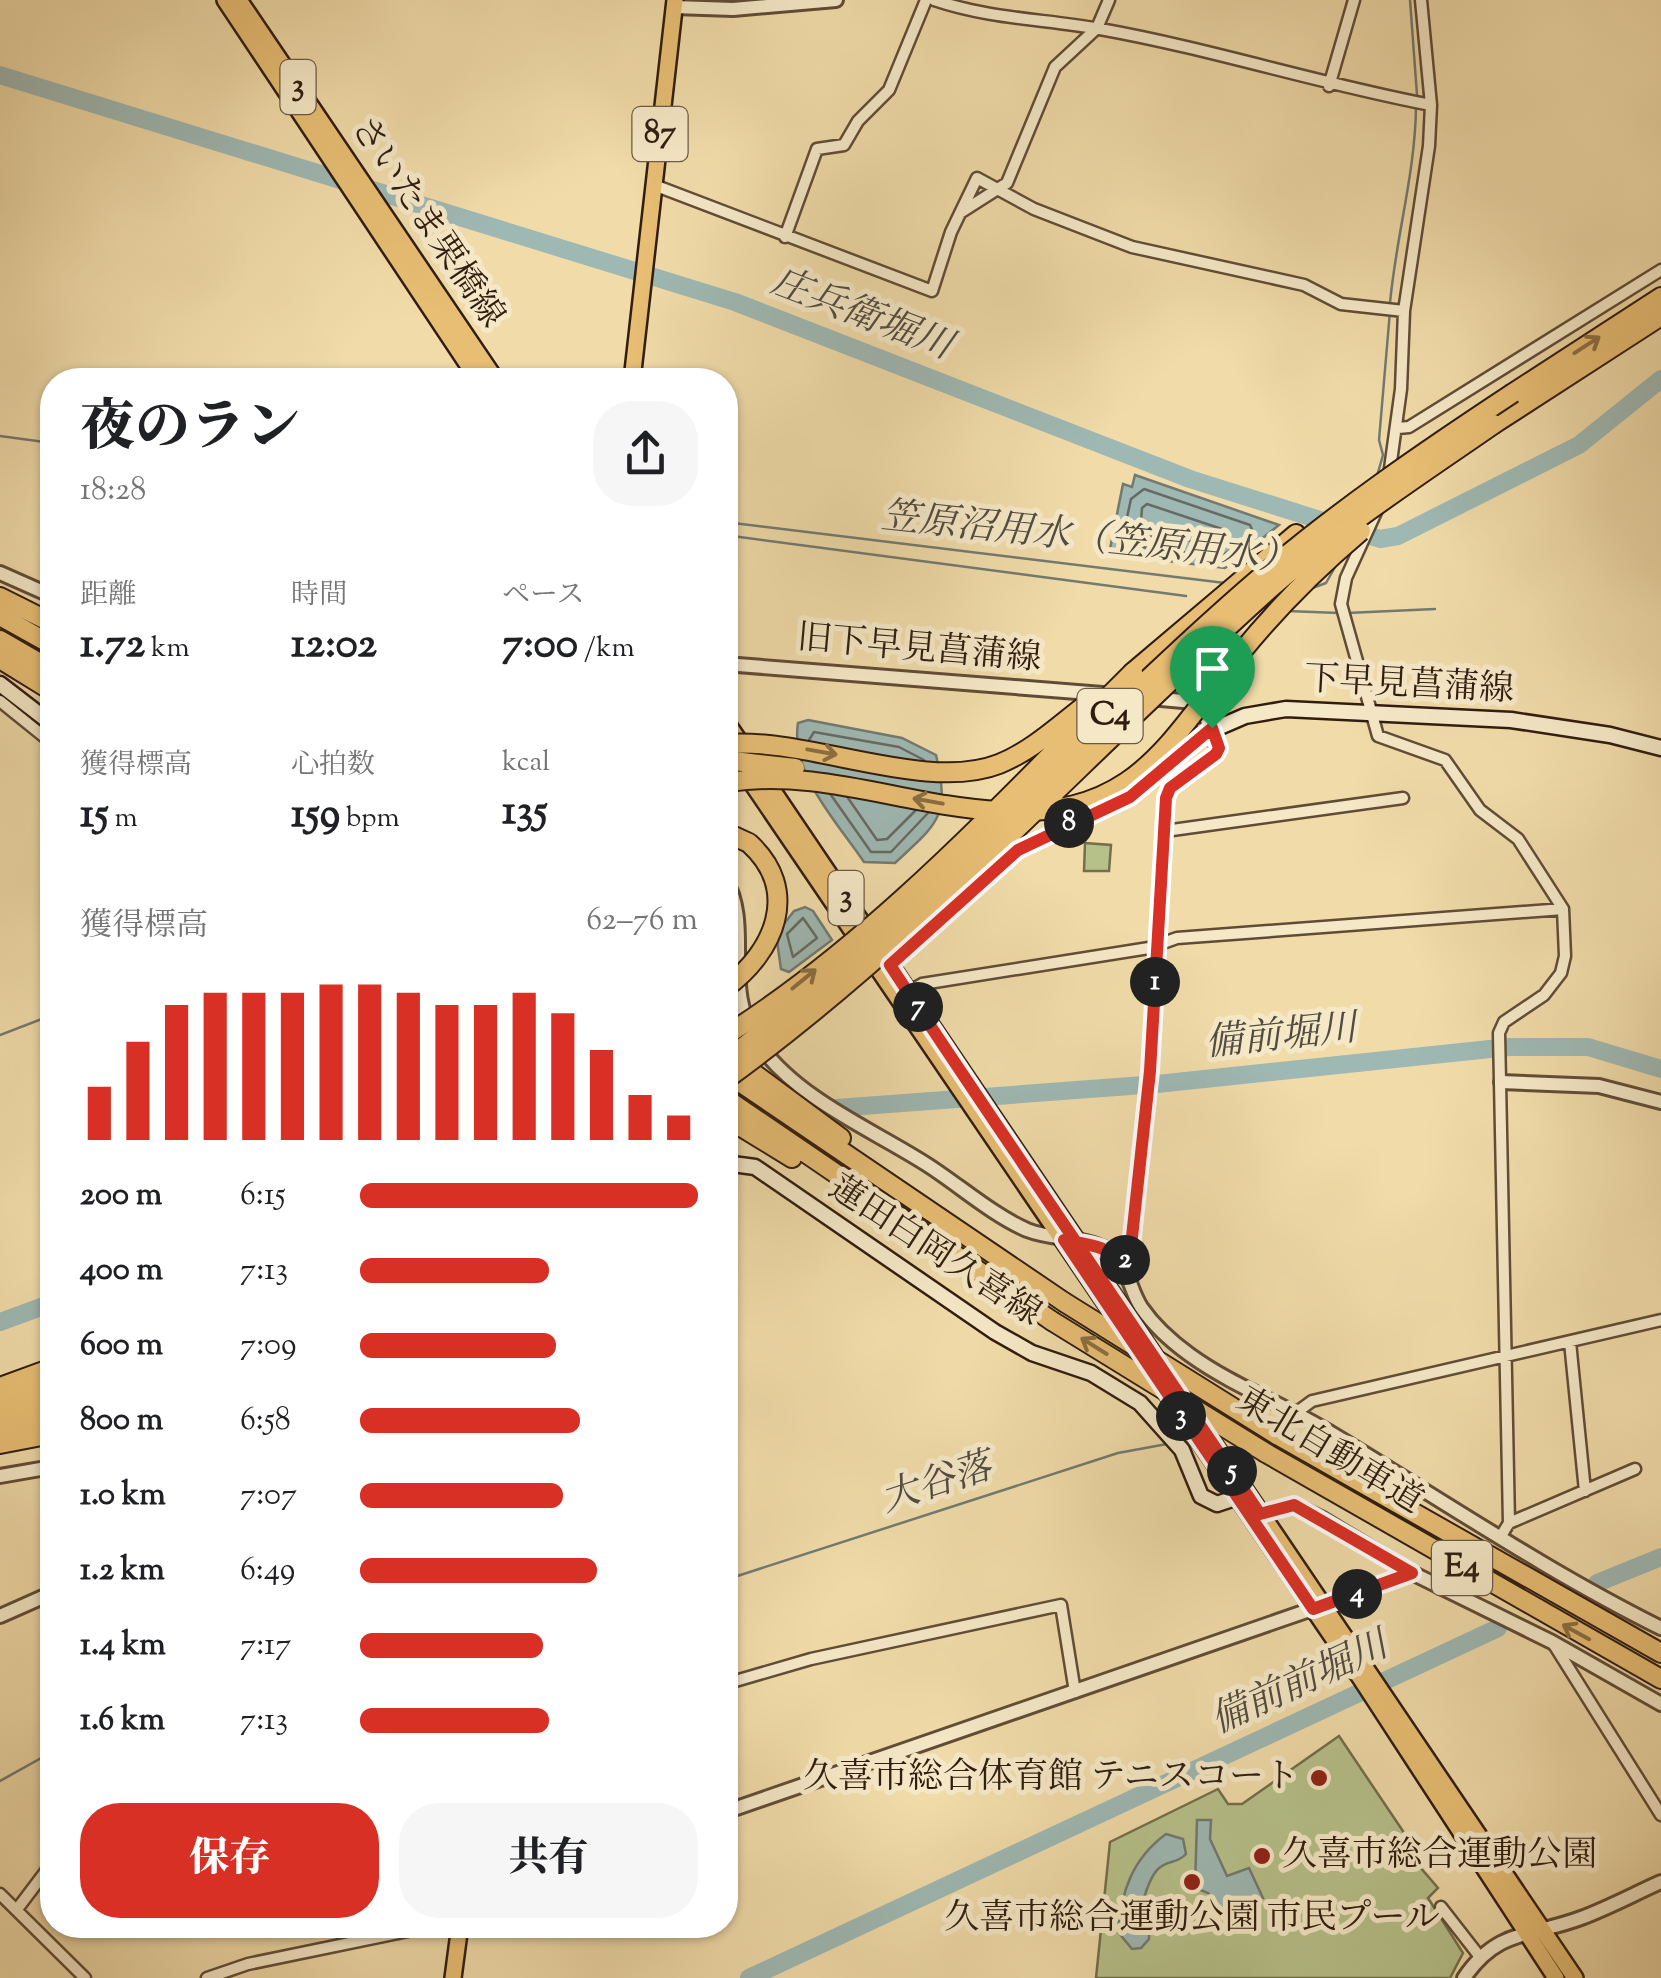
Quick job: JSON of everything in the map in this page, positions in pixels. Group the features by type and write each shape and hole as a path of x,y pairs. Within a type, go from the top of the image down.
{"highway":[{"name":"C4","path":"738,1050 894,925 1258,580 1370,490 1661,296"},
{"name":"C4","path":"738,1069 904,937 1276,584 1392,494 1661,316"},
{"path":"738,1027 801,982 890,906 1134,672 1309,524 1432,435 1485,402 1513,393"},
{"path":"738,781 777,778 980,810 1036,811 1085,802 1130,781 1164,753 1262,626 1310,576 1494,424"},
{"path":"0,597 40,617"},
{"path":"0,616 40,638"},
{"path":"0,640 40,663"},
{"path":"0,659 40,683"},
{"path":"738,744 796,748 946,772 978,770 1027,748 1134,672"},
{"path":"738,761 795,768 882,794"},
{"path":"738,838 749,843 774,876 778,919 757,960 738,977"},
{"path":"738,1062 838,1143"},
{"name":"東北自動車道","path":"738,1083 838,1143 937,1218 1064,1302 1277,1435 1661,1653"},
{"path":"738,1109 786,1148"},
{"path":"738,1124 786,1148"},
{"name":"東北自動車道","path":"786,1148 1052,1321 1266,1453 1661,1679"},
{"path":"0,1386 40,1372"},
{"path":"0,1402 40,1389"},
{"path":"0,1419 40,1407"},
{"path":"0,1432 40,1420"},
{"path":"0,1444 40,1436"}],"main road":[{"name":"さいたま栗橋線","path":"226,0 487,368"},
{"name":"さいたま栗橋線","path":"239,0 348,172"},
{"name":"87","path":"633,368 674,4"},
{"name":"さいたま栗橋線","path":"366,198 471,368"},
{"path":"0,684 40,715"},
{"name":"下早見菖蒲線","path":"883,968 1018,850 1130,797 1212,728 1273,710 1511,720 1610,734 1661,748"},
{"name":"3","path":"738,740 883,968 908,992 958,1077"},
{"name":"3","path":"738,762 1260,1514 1534,1930 1574,1978"},
{"name":"蓮田白岡久喜線","path":"738,1165 755,1167 1008,1340 1032,1353 1079,1368 1140,1403 1182,1450 1209,1503 1235,1498"},
{"name":"3","path":"1072,1242 1235,1498 1318,1607"},
{"name":"3","path":"1534,1930 1556,1978"},
{"path":"453,1978 458,1938"}],"street":[{"path":"674,4 733,9 836,0"},
{"path":"784,236 817,149 844,145 858,121 889,90 926,0"},
{"path":"934,0 972,13 1097,28 1329,86 1431,104"},
{"path":"959,214 1006,184 1056,67 1097,28 1109,0"},
{"path":"1329,86 1354,0"},
{"path":"1421,0 1431,104 1404,312 1398,428 1390,473 1341,604 1381,740 1449,764 1480,810 1518,840 1563,909 1565,956 1561,973 1544,995 1504,1022 1499,1034 1506,1356 1505,1530"},
{"path":"654,185 932,290 959,214 977,178 1034,209 1132,247 1304,285 1341,304 1404,312"},
{"path":"1398,428 1409,428 1661,270"},
{"path":"0,574 40,591"},
{"name":"旧下早見菖蒲線","path":"738,665 1188,702 1199,705 1212,728"},
{"path":"0,701 40,733"},
{"path":"1122,1263 1131,1246 1150,1071 1168,790 1218,751 1212,728"},
{"path":"1165,832 1403,798"},
{"path":"908,992 922,984 1157,946 1178,938 1563,909"},
{"path":"738,966 740,1004 762,1048 790,1076 874,1136 923,1162 1020,1226 1104,1248 1122,1263 1138,1301 1164,1334 1239,1386 1297,1412 1505,1530 1588,1590 1661,1628"},
{"path":"1501,1077 1599,1086 1661,1102"},
{"path":"1297,1412 1312,1402 1661,1320"},
{"path":"1570,1342 1586,1490"},
{"path":"1505,1530 1634,1468"},
{"path":"0,1476 40,1469"},
{"path":"1260,1514 1294,1505 1412,1573 1552,1642 1661,1704"},
{"path":"738,1808 1412,1573"},
{"path":"0,1616 40,1599"},
{"path":"738,1680 810,1660 1062,1605 1076,1692"},
{"path":"1552,1642 1661,1815"},
{"path":"18,1908 40,1879"},
{"path":"1464,1978 1480,1957 1503,1940 1582,1918 1661,1882"},
{"path":"0,1894 40,1931"},
{"path":"1441,1907 1480,1957"},
{"path":"47,1938 85,1978"},
{"path":"207,1978 248,1964 375,1938"}],"green space":[{"path":"1085,843 1111,845 1109,871 1084,871"},
{"name":"久喜市総合運動公園","path":"1339,1736 1417,1852 1414,1860 1438,1888 1428,1898 1463,1953 1450,1978 1096,1978 1110,1842 1218,1789 1228,1804 1242,1804"}],"water":[{"path":"1135,475 1279,525 1225,568 1109,554 1123,484 1132,487"},
{"path":"808,720 902,738 936,755 942,792 937,817 922,838 895,863 864,862 818,797 801,761 797,742 798,723"},
{"path":"805,907 813,911 832,940 789,972 781,969 776,934 794,911"},
{"path":"1197,1820 1211,1820 1210,1839 1227,1876 1249,1868 1263,1898 1225,1912 1208,1893 1195,1888"},
{"path":"1166,1834 1183,1839 1186,1854 1161,1866 1152,1878 1141,1913 1149,1928 1149,1939 1141,1948 1132,1949 1118,1932 1122,1903 1137,1865"}],"waterway":[{"name":"笠原沼用水（笠原用水）","path":"1410,0 1417,95"},
{"name":"庄兵衛堀川","path":"0,75 735,302 1190,479 1380,539 1398,536 1579,445 1661,379"},
{"name":"笠原沼用水（笠原用水）","path":"1390,303 1416,108"},
{"name":"笠原沼用水（笠原用水）","path":"1377,476 1383,455 1379,440 1390,311"},
{"path":"0,436 40,441"},
{"name":"笠原沼用水（笠原用水）","path":"738,524 1225,583"},
{"path":"738,537 1186,596"},
{"name":"笠原沼用水（笠原用水）","path":"1307,590 1326,583 1339,560"},
{"path":"1347,613 1435,609"},
{"path":"1287,611 1339,613"},
{"name":"笠原沼用水（笠原用水）","path":"0,1035 40,1020"},
{"name":"備前堀川","path":"743,1115 1157,1084 1509,1047 1588,1047 1661,1069"},
{"name":"備前堀川","path":"0,1322 40,1307"},
{"name":"大谷落","path":"738,1576 1118,1453 1167,1444"},
{"name":"備前前堀川","path":"1597,1583 1661,1557"},
{"name":"備前前堀川","path":"749,1978 1498,1628"},
{"path":"0,1781 40,1759"}],"place":[{"name":"久喜市総合体育館 テニスコート","path":"1319,1778"},
{"name":"久喜市総合運動公園","path":"1262,1856"},
{"name":"久喜市総合運動公園 市民プール","path":"1192,1882"}],"route":[{"path":"1212,728 1130,797 1034,839 1018,850 890,965 1079,1243 1260,1514 1294,1505 1412,1573 1313,1609 1064,1240 1079,1243 1098,1246 1104,1248 1122,1263 1131,1246 1150,1071 1166,798 1170,788 1214,758 1219,748 1212,728"}]}
